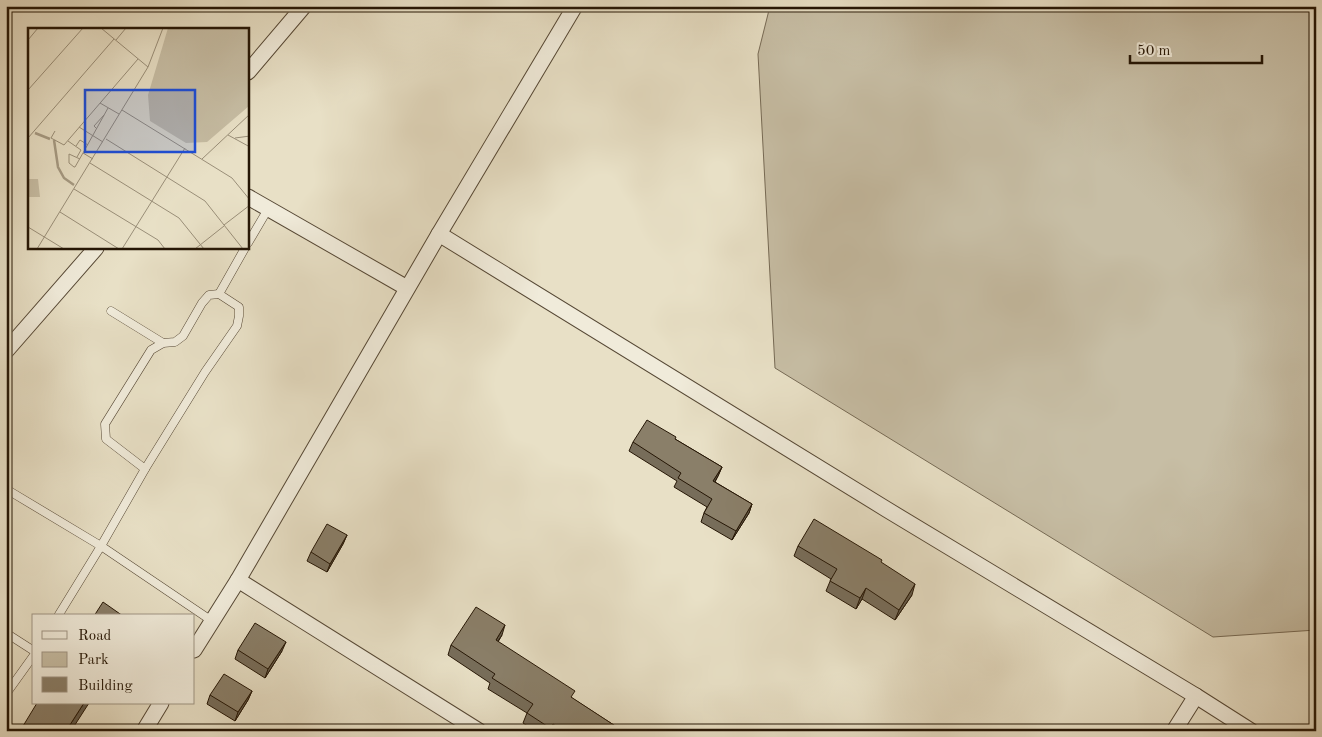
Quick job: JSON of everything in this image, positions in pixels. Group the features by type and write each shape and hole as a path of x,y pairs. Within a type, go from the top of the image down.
{"street":[{"path":"249,71 304,6"},
{"path":"195,648 238,580 438,234 575,6"},
{"path":"249,198 407,288"},
{"path":"438,234 1252,731"},
{"path":"6,351 95,249"},
{"path":"238,580 480,731"},
{"path":"1174,731 1196,696"},
{"path":"144,731 160,704"}],"lane":[{"path":"249,242 268,208"},
{"path":"219,294 244,249"},
{"path":"59,614 145,469 205,372 237,326 240,316 239,307 219,294 209,295 202,303 183,336 175,342 163,343 151,350 105,424 106,439 145,469"},
{"path":"111,311 163,343"},
{"path":"6,489 101,546 212,621"},
{"path":"6,633 32,650"},
{"path":"6,694 32,658"}],"green space":[{"path":"770,6 1316,6 1316,630 1213,637 775,368 758,54"}],"building":[{"path":"647,420 722,467 713,481 752,504 736,531 704,513 712,499 678,478 681,473 633,442"},
{"path":"814,519 882,560 881,562 915,584 899,610 866,588 860,598 830,581 837,569 798,546"},
{"path":"327,524 347,535 330,564 311,552"},
{"path":"103,602 120,614 95,614"},
{"path":"476,607 505,625 496,640 575,691 571,697 623,731 563,731 553,724 550,728 527,713 533,704 492,678 495,674 451,645"},
{"path":"255,623 286,642 268,669 238,650"},
{"path":"224,674 252,691 238,712 210,695"},
{"path":"36,704 83,704 66,731 20,731"},
{"path":"641,726 649,731 638,731"}]}
